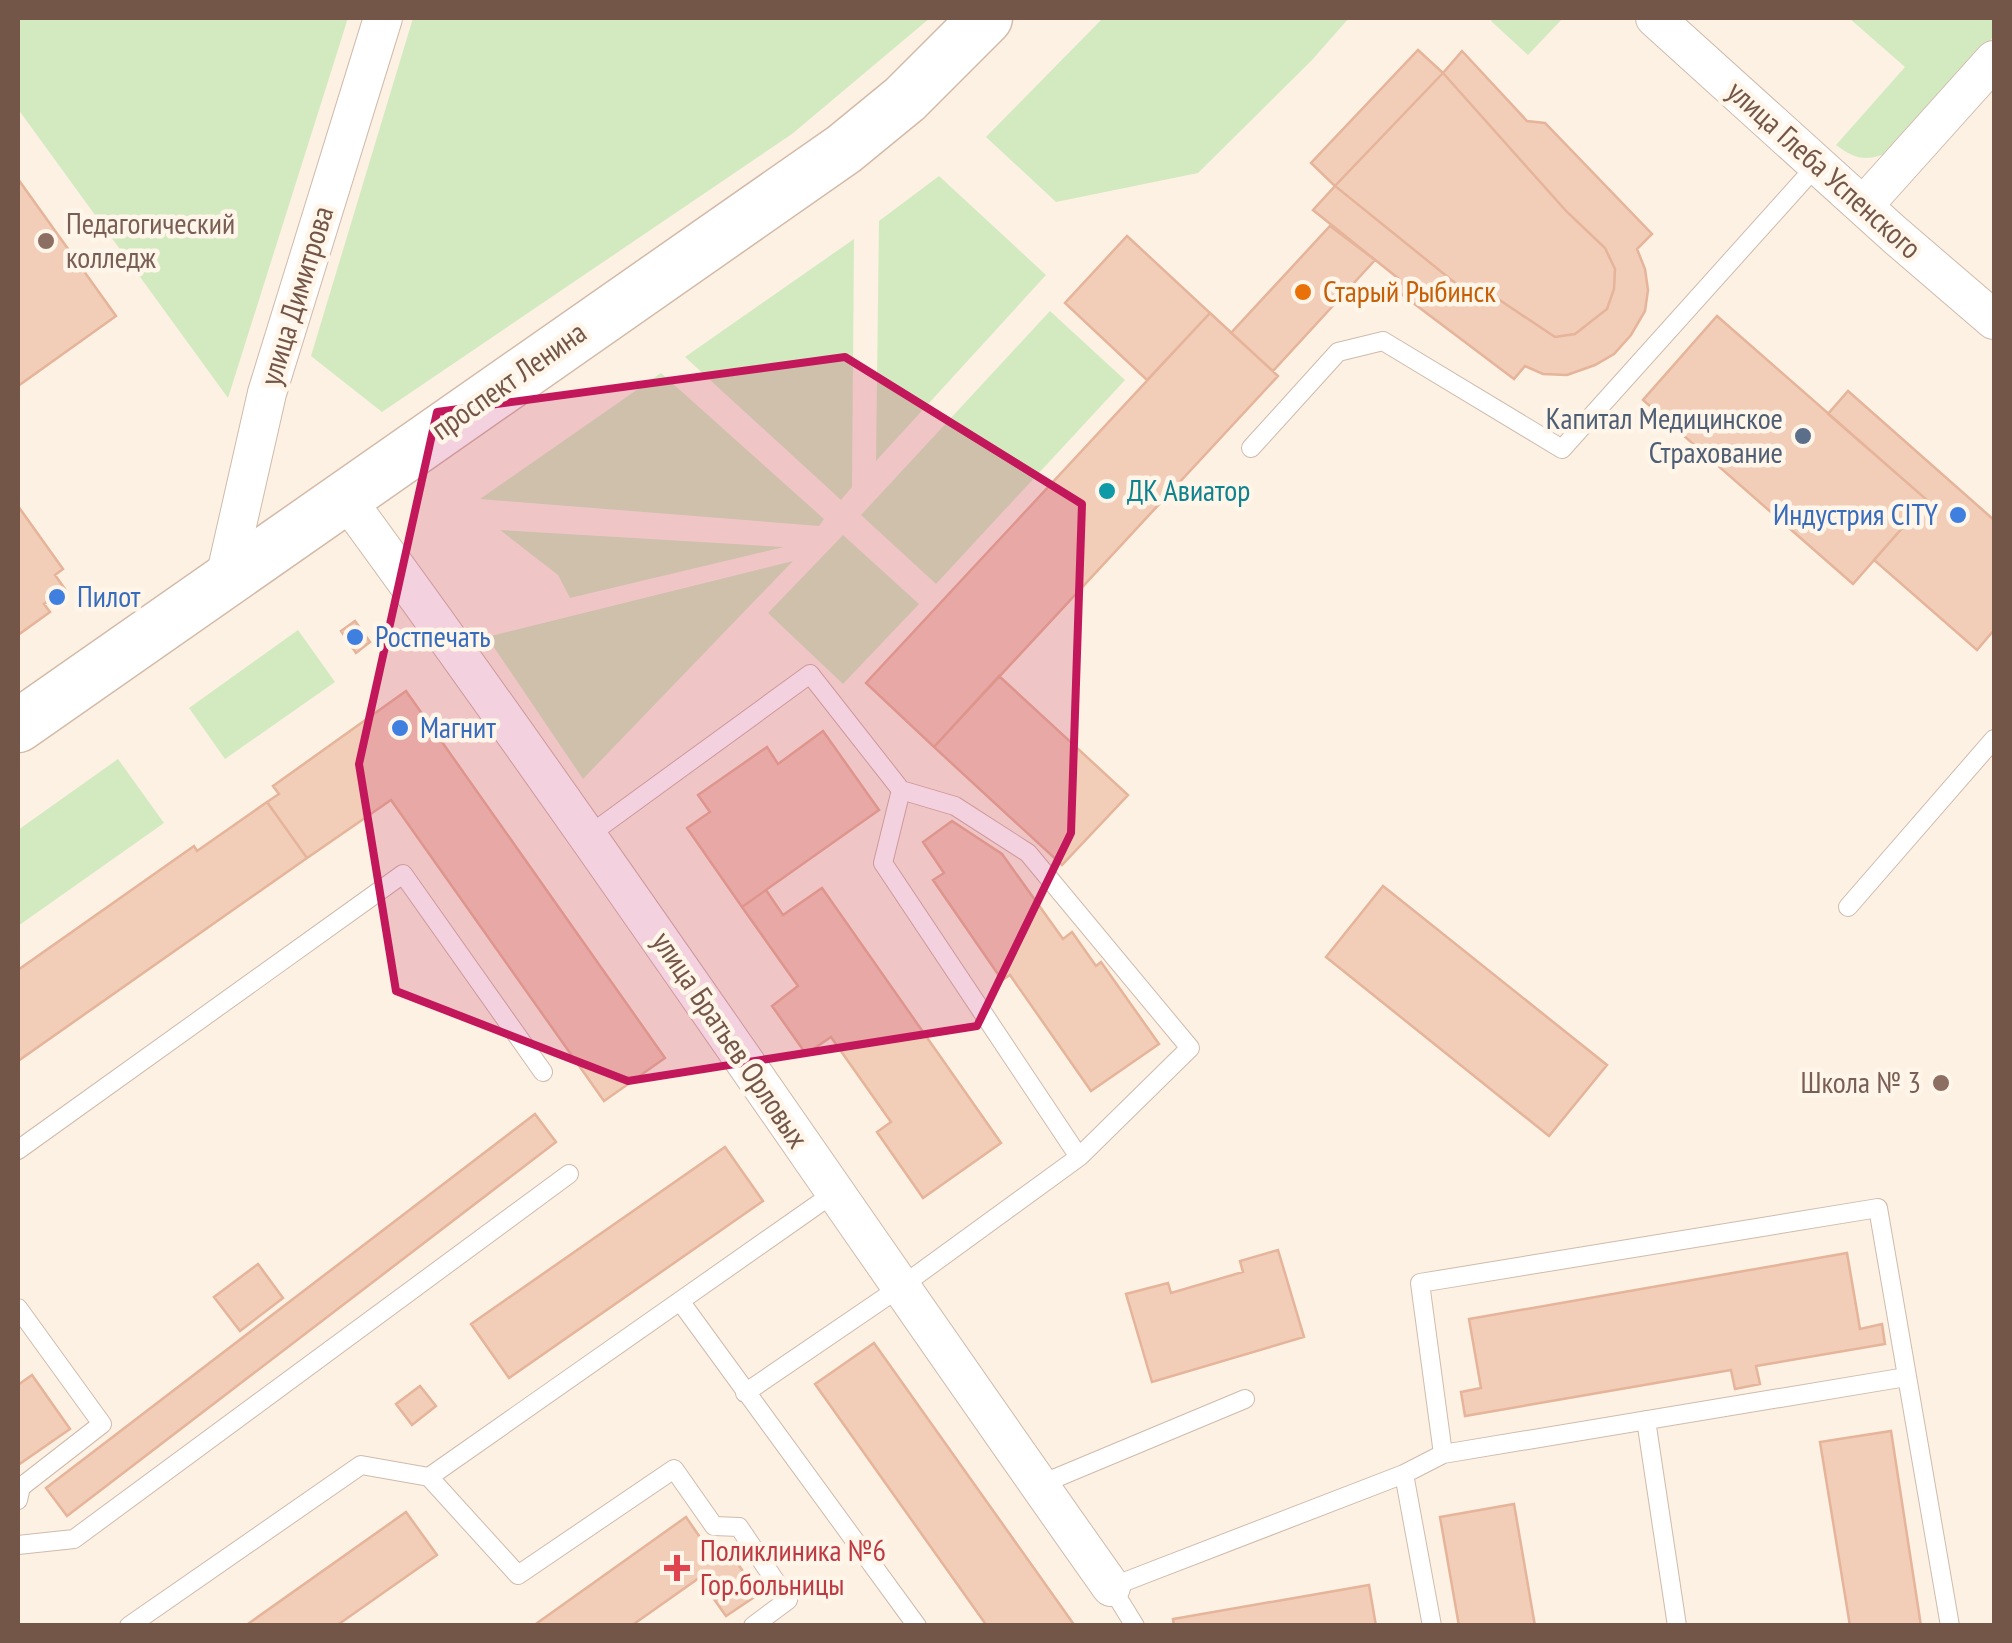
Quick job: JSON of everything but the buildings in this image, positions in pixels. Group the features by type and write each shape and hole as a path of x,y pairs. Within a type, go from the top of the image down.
{"main road":[{"name":"проспект Ленина","path":"18,726 844,148 905,99 986,18"}],"street":[{"name":"улица Димитрова","path":"226,578 268,393 382,18"},
{"name":"улица Глеба Успенского","path":"1655,18 1994,320"},
{"path":"1863,206 1994,60"},
{"name":"улица Братьев Орловых","path":"344,496 589,835 898,1288 1110,1587"}],"lane":[{"path":"1251,448 1338,352 1383,341 1562,450 1817,165"},
{"path":"589,835 810,674 901,790 955,806 1028,854 1190,1048 1079,1157 745,1393"},
{"path":"1848,907 1994,739"},
{"path":"901,790 883,863 1079,1157"},
{"path":"18,1150 404,874 544,1072"},
{"path":"18,1545 74,1539 569,1174"},
{"path":"429,1477 834,1193"},
{"path":"1443,1454 1420,1283 1878,1208 1950,1626"},
{"path":"680,1301 918,1626"},
{"path":"18,1308 102,1424 20,1487 18,1500"},
{"path":"1135,1626 1110,1587 1404,1474 1443,1454 1906,1377"},
{"path":"1039,1486 1245,1399"},
{"path":"1646,1420 1677,1626"},
{"path":"129,1626 361,1465 429,1477 518,1575 674,1469 714,1526 739,1528 788,1600 753,1626"},
{"path":"1404,1474 1432,1626"}],"highlighted area":[{"path":"845,357 1082,504 1071,833 977,1026 628,1081 396,991 359,764 437,412"}],"green space":[{"path":"18,18 348,18 228,398 18,109"},
{"path":"413,18 930,18 792,134 382,412 311,356"},
{"path":"1103,18 1349,18 1198,173 1056,202 986,137"},
{"path":"1563,18 1528,55 1491,21"},
{"path":"1849,18 1994,18 1994,36 1891,151 1862,158 1836,145 1905,67"},
{"path":"939,176 1046,275 876,461 879,221"},
{"path":"854,239 852,487 841,500 685,357"},
{"path":"1050,311 1125,380 936,584 861,515"},
{"path":"661,373 824,519 819,526 480,499"},
{"path":"500,530 784,547 570,598 558,575"},
{"path":"843,535 919,604 843,684 768,613"},
{"path":"793,561 583,779 487,637"},
{"path":"298,630 335,682 225,759 189,708"},
{"path":"118,759 164,823 18,926 18,830"}],"place":[{"name":"Педагогический колледж","path":"46,241"},
{"name":"Старый Рыбинск","path":"1303,292"},
{"name":"Капитал Медицинское Страхование","path":"1803,436"},
{"name":"ДК Авиатор","path":"1107,491"},
{"name":"Индустрия CITY","path":"1958,515"},
{"name":"Пилот","path":"57,597"},
{"name":"Ростпечать","path":"355,637"},
{"name":"Магнит","path":"400,728"},
{"name":"Школа № 3","path":"1941,1083"},
{"name":"Поликлиника №6 Гор.больницы","path":"677,1568"}]}
